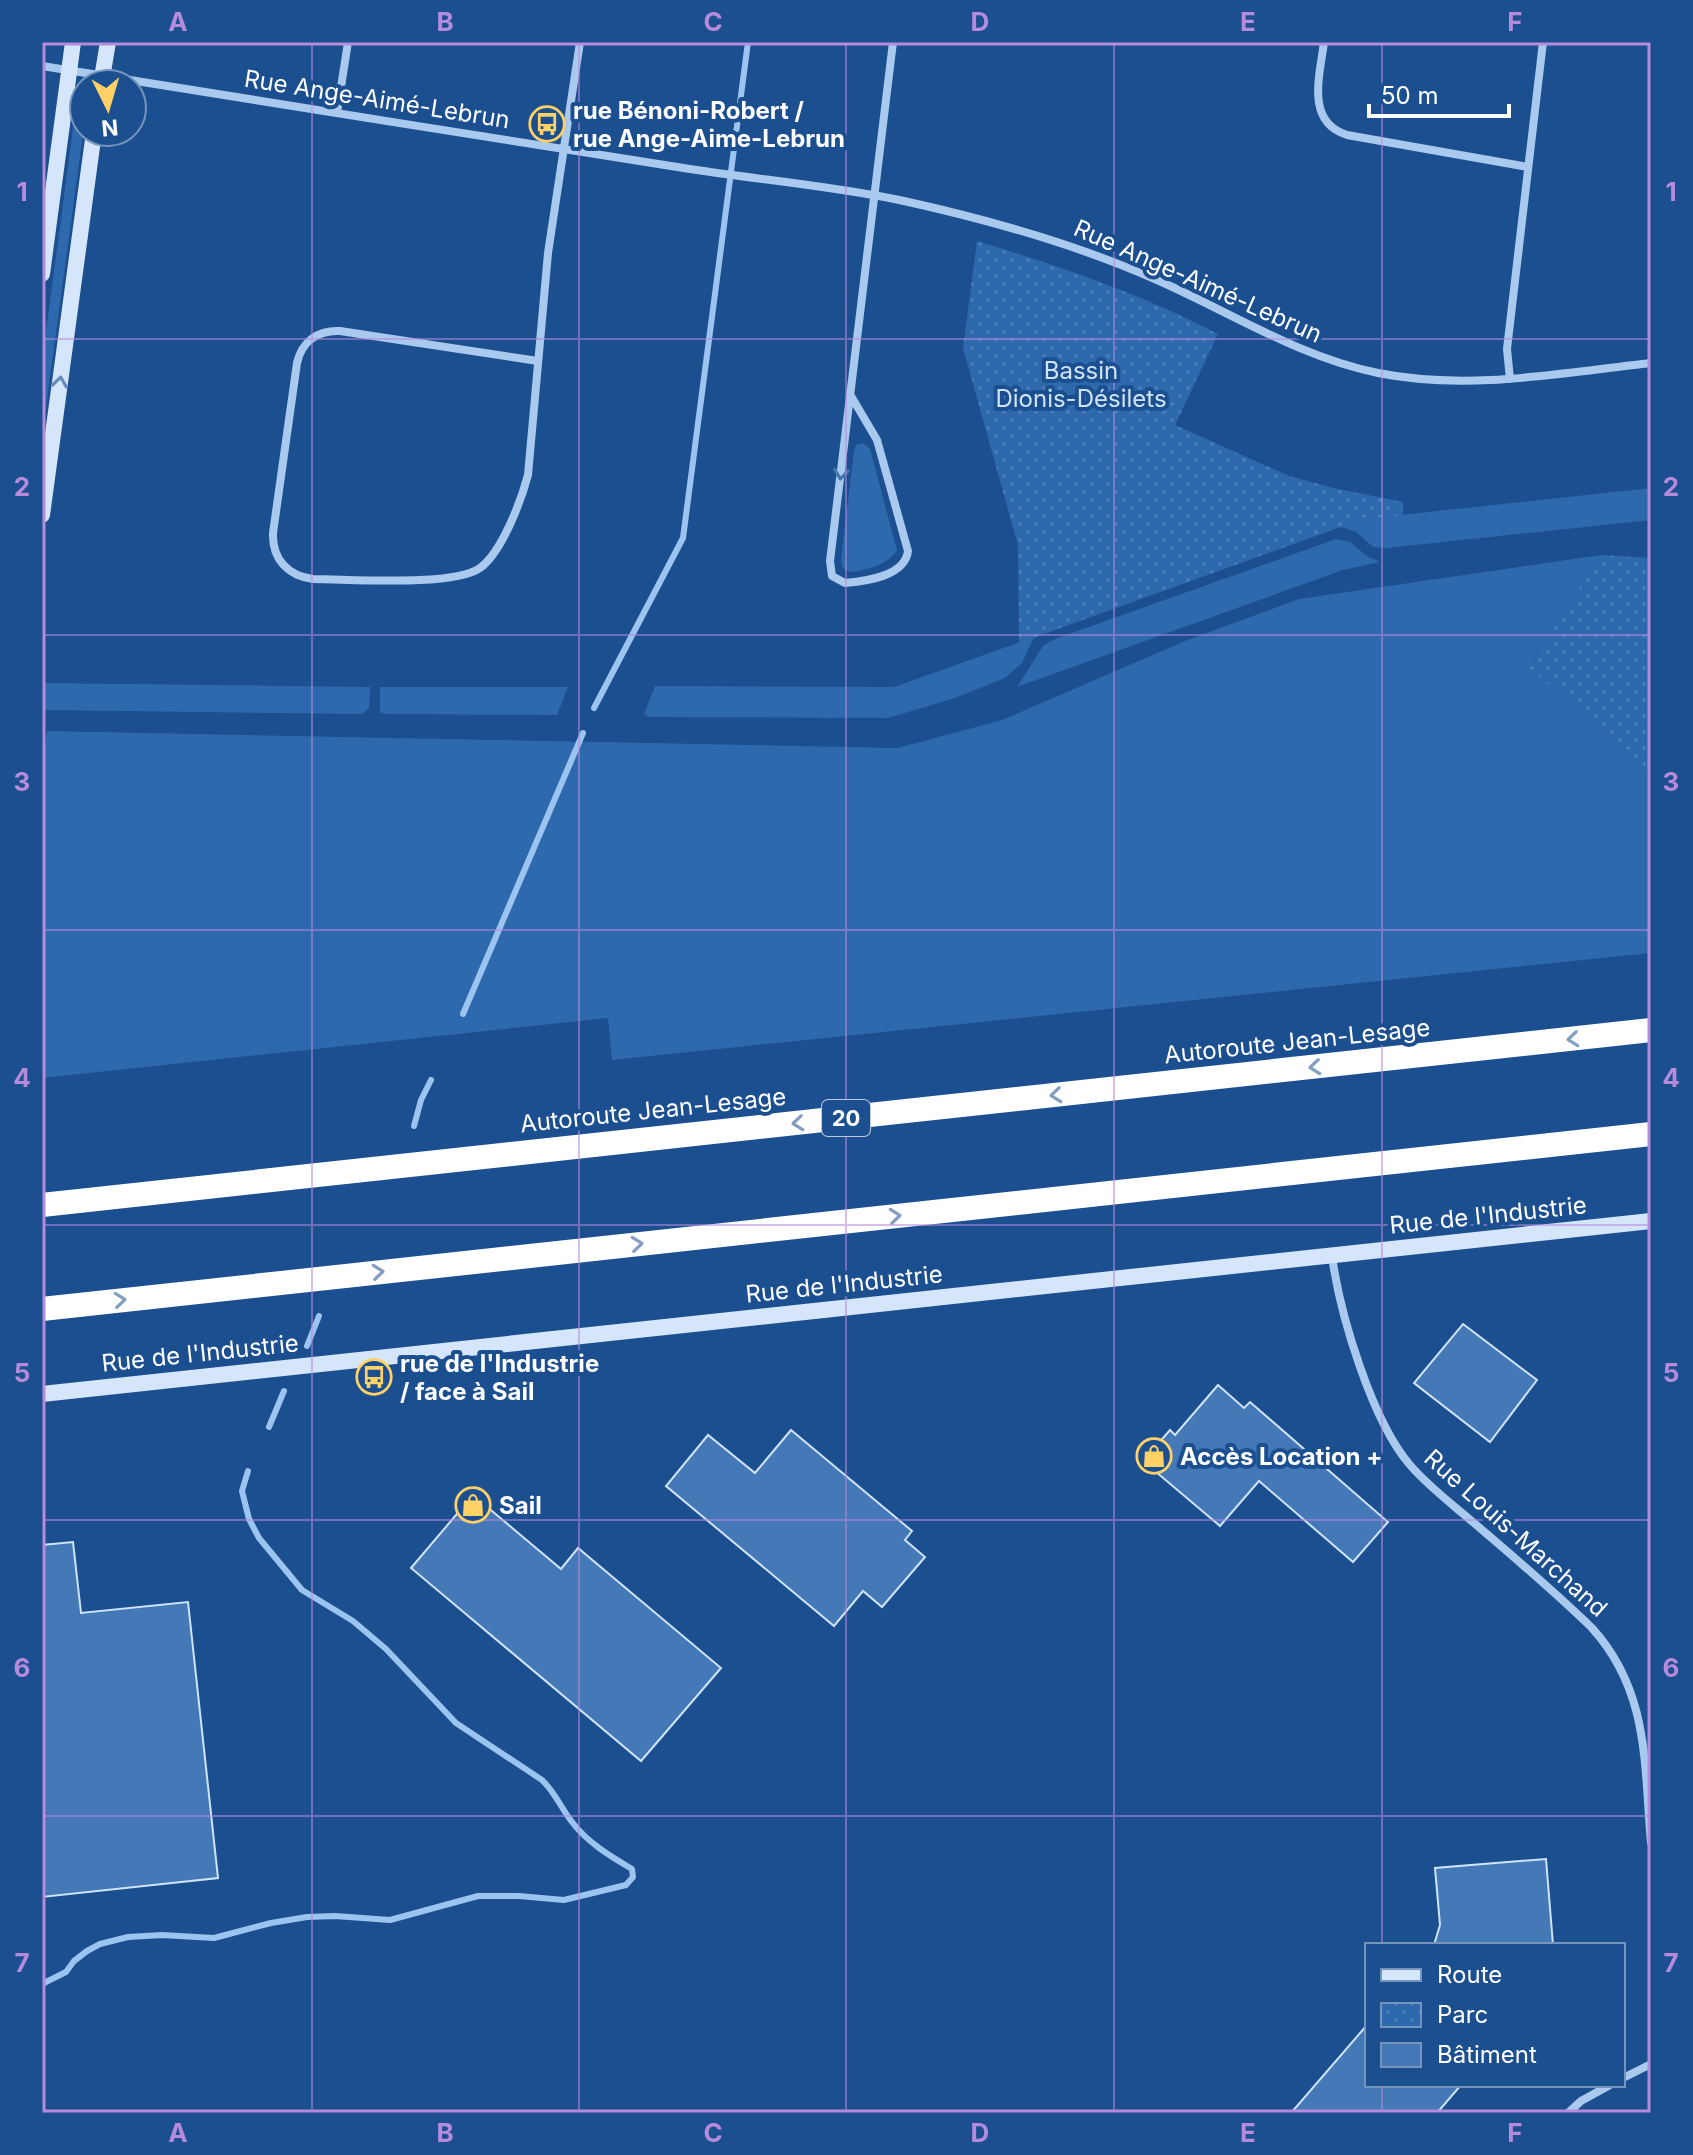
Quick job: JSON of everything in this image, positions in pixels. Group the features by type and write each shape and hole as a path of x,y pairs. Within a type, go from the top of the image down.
{"highway":[{"name":"Autoroute Jean-Lesage","path":"42,1205 1651,1030"},
{"path":"42,1309 1651,1134"}],"street":[{"path":"69,68 73,42"},
{"path":"104,68 108,42"},
{"path":"337,113 348,42"},
{"path":"538,361 340,331 323,332 312,338 300,351 297,363 275,517 273,546 281,563 295,575 313,579 452,579 481,568 496,551 524,489 531,455 548,253 580,42"},
{"path":"851,396 877,440 908,551 904,564 896,569 863,581 845,583 835,579 830,568 893,42"},
{"path":"1324,42 1318,100 1323,118 1336,130 1347,135 1528,167"},
{"path":"1510,379 1507,349 1543,42"},
{"name":"Rue Ange-Aimé-Lebrun","path":"42,66 68,70"},
{"path":"42,274 68,78"},
{"name":"Rue Ange-Aimé-Lebrun","path":"148,86 875,195 948,211 1064,244 1132,269 1282,341 1380,374 1419,379 1510,379 1651,363"},
{"path":"42,515 92,148"},
{"name":"Rue de l'Industrie","path":"42,1394 1651,1221"},
{"name":"Rue Louis-Marchand","path":"1332,1256 1339,1295 1371,1395 1401,1453 1431,1486 1592,1628 1624,1672 1641,1724 1651,1843"},
{"path":"1625,2077 1651,2064"},
{"path":"1568,2113 1607,2087"}],"green space":[{"path":"70,148 81,148 42,436 42,362"},
{"name":"Bassin Dionis-Désilets","path":"977,241 1100,282 1218,334 1175,425 1289,476 1403,502 1403,515 1363,519 1019,643 1018,545 963,348"},
{"path":"863,443 870,449 897,550 883,563 850,572 843,568 841,560 854,451 856,445"},
{"path":"1651,488 1651,520 1386,548 1373,547 1356,532 1341,527 1363,519"},
{"path":"1336,539 1350,542 1380,562 1343,570 1017,687 1043,646 1055,639"},
{"path":"1601,555 1529,667 1651,772 1651,953 612,1060 608,1018 42,1078 42,761 47,731 898,748 1002,720 1185,641 1299,599"},
{"path":"1601,555 1651,558 1651,772 1529,667"},
{"path":"1034,637 1022,663 1005,678 955,698 888,718 649,717 644,714 655,686 894,687"},
{"path":"43,683 370,687 369,708 362,714 42,710"},
{"path":"380,687 568,687 557,715 385,714 380,712"}],"building":[{"path":"1463,1324 1537,1380 1490,1442 1414,1383"},
{"path":"1218,1385 1244,1408 1250,1402 1388,1522 1353,1562 1259,1481 1220,1526 1143,1461 1170,1430 1175,1435"},
{"path":"791,1430 912,1531 905,1540 925,1557 882,1607 863,1591 834,1626 666,1486 708,1435 755,1473"},
{"path":"473,1495 561,1569 578,1548 721,1668 641,1761 411,1568"},
{"path":"73,1542 81,1613 188,1602 218,1878 42,1897 42,1545"},
{"path":"1546,1859 1553,1943 1435,1943 1440,1925 1435,1868"},
{"path":"1365,2027 1365,2087 1459,2087 1437,2113 1291,2113"}],"waterway":[{"path":"594,708 683,538 748,42"},
{"path":"463,1014 583,733"},
{"path":"414,1126 421,1100 431,1080"},
{"path":"307,1346 319,1316"},
{"path":"269,1427 284,1391"},
{"path":"42,1984 66,1972 87,1951 100,1944 128,1937 214,1938 307,1917 390,1920 478,1896 564,1900 626,1885 633,1877 632,1869 578,1830 542,1780 456,1723 386,1649 353,1621 302,1590 259,1538 249,1519 242,1491 248,1471"}],"place":[{"name":"rue Bénoni-Robert / rue Ange-Aime-Lebrun","path":"547,124"},
{"name":"rue de l'Industrie / face à Sail","path":"374,1377"},
{"name":"Accès Location +","path":"1154,1456"},
{"name":"Sail","path":"473,1505"}]}
